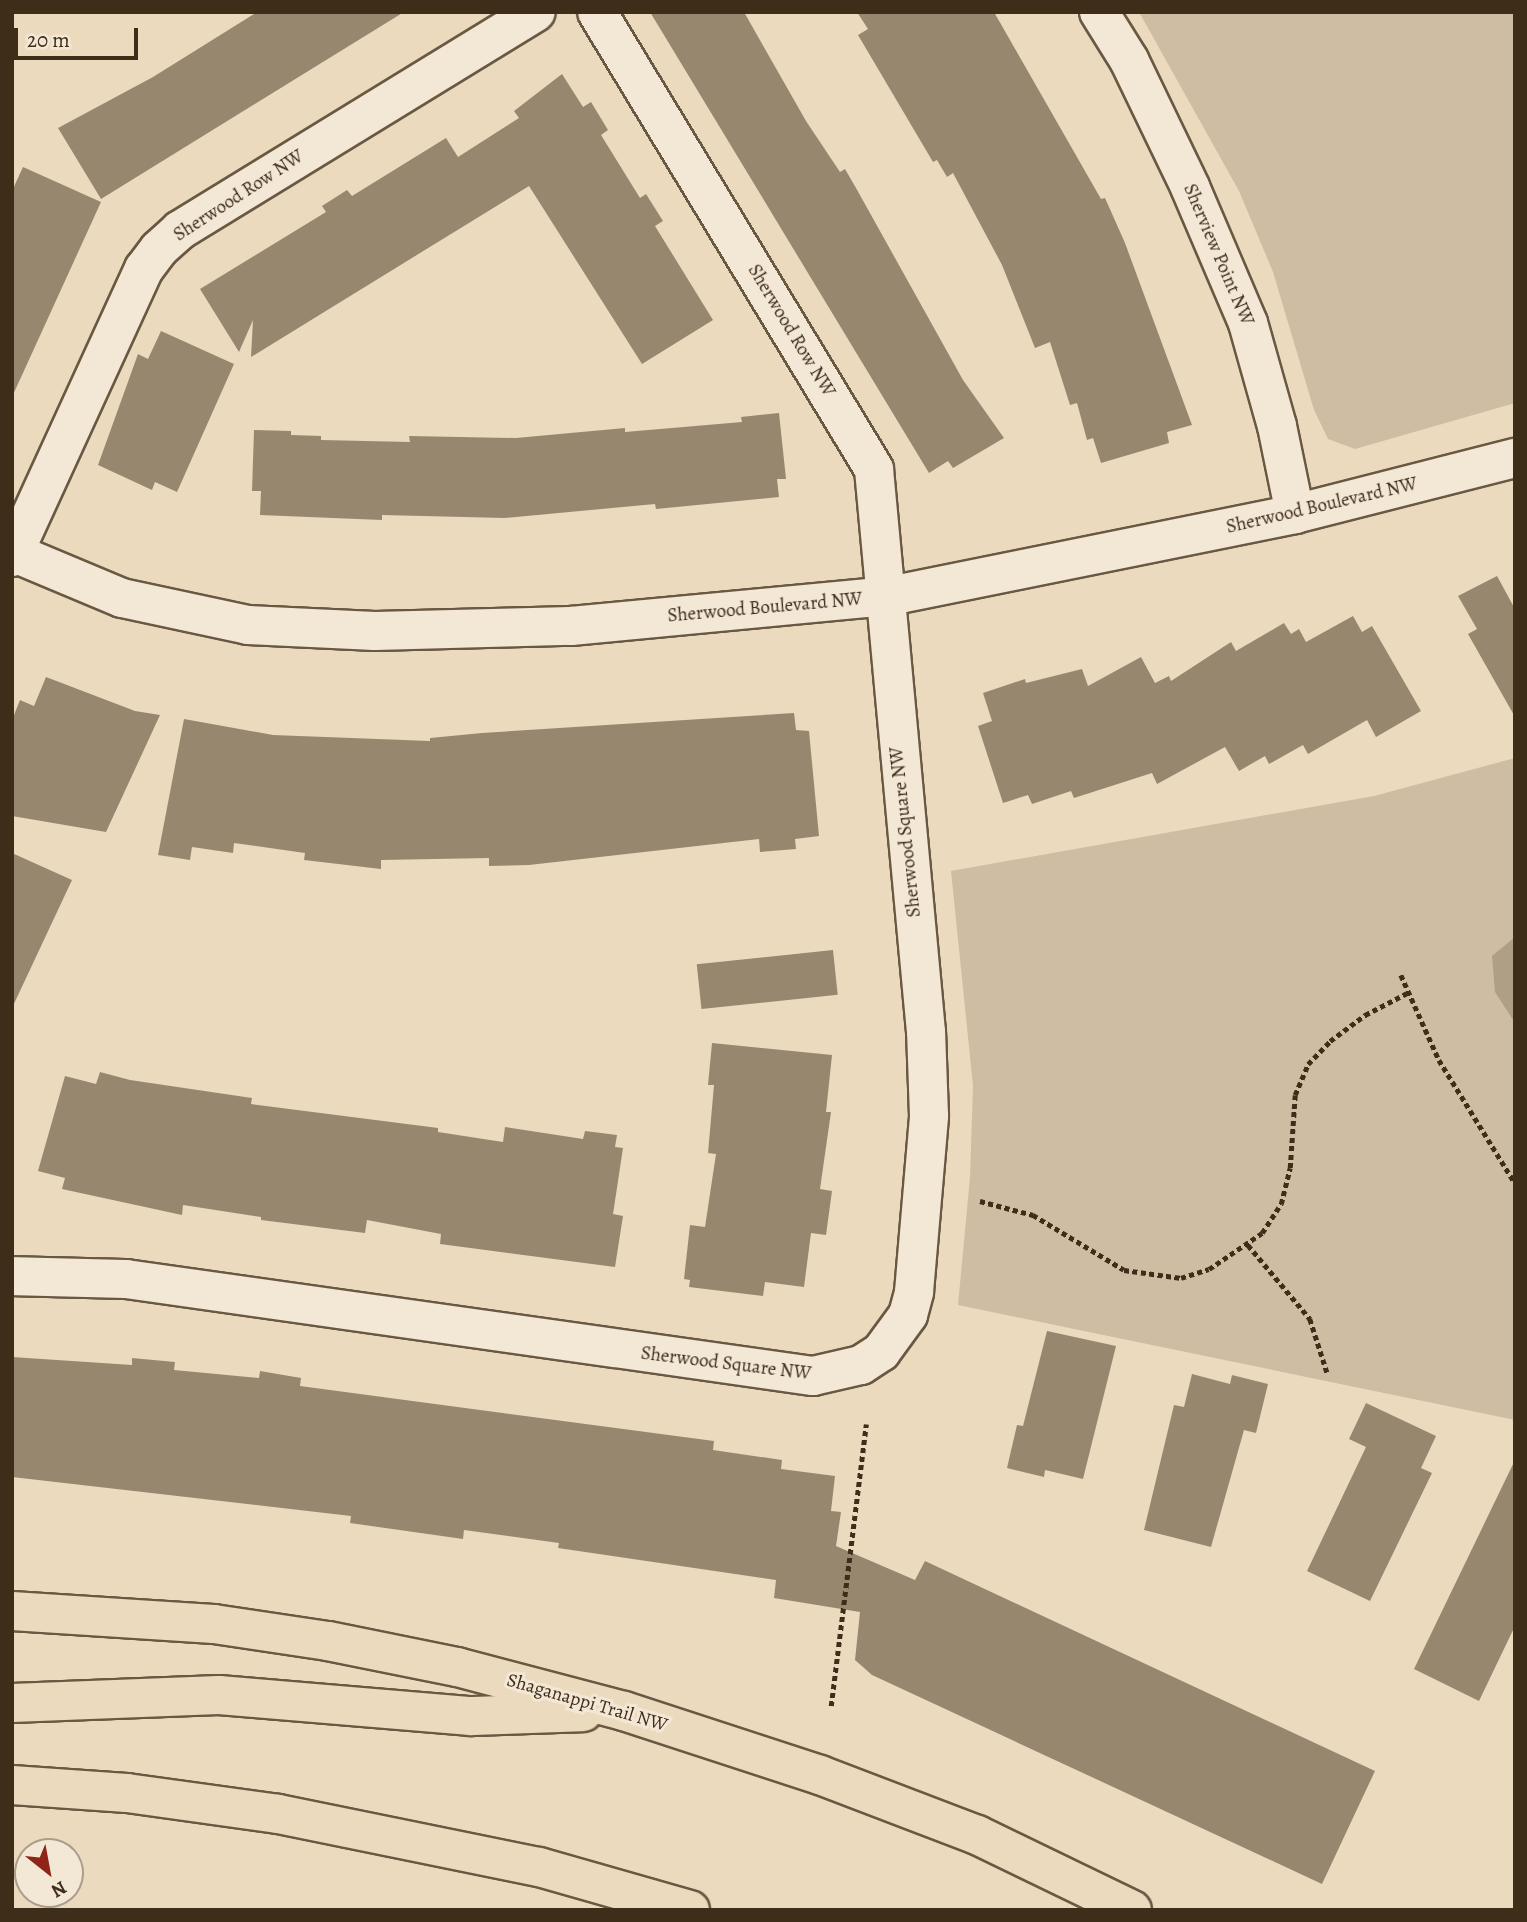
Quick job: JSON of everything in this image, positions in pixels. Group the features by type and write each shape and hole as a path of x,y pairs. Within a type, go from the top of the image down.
{"main road":[{"name":"Shaganappi Trail NW","path":"12,1611 215,1624 328,1641 457,1667 624,1711 820,1775 977,1835 1132,1910"},
{"path":"12,1703 219,1695 471,1716 624,1711"},
{"path":"12,1785 127,1793 290,1816 539,1867 690,1910"}],"street":[{"name":"Sherwood Row NW","path":"13,554 144,269 159,249 180,230 536,12"},
{"name":"Sherwood Row NW","path":"597,12 874,469 889,596"},
{"name":"Sherview Point NW","path":"1099,12 1129,60 1190,187 1248,323 1277,426 1295,514"},
{"name":"Sherwood Boulevard NW","path":"13,554 65,577 172,611 248,625 312,630 571,626 889,596 1295,514 1515,458"},
{"name":"Sherwood Square NW","path":"12,1276 126,1279 813,1376 861,1366 881,1352 908,1315 914,1292 929,1116 926,1032 889,659 889,596"}],"path":[{"path":"1401,975 1439,1060 1515,1184"},
{"path":"980,1201 1033,1215 1124,1270 1148,1276 1181,1278 1209,1269 1262,1233 1281,1204 1290,1168 1295,1095 1308,1064 1330,1041 1365,1015 1407,993"},
{"path":"1248,1245 1310,1319 1327,1372"},
{"path":"831,1706 866,1424"}],"shaded area":[{"path":"1139,12 1515,12 1515,403 1355,449 1328,439 1314,410 1273,272 1239,191"},
{"path":"1515,758 1515,1420 958,1305 970,1177 973,1086 951,871 1374,796"},
{"path":"1515,937 1515,1023 1495,992 1492,956"}],"building":[{"path":"257,12 404,12 101,199 58,128 153,77"},
{"path":"650,12 744,12 806,121 840,172 845,169 963,380 1004,438 953,468 948,461 929,473"},
{"path":"857,12 994,12 1101,199 1105,198 1125,243 1192,425 1167,432 1169,443 1101,463 1093,438 1087,440 1077,403 1070,405 1050,342 1035,348 1002,265 953,173 947,177 937,160 933,162 858,35 868,29"},
{"path":"562,74 583,107 591,102 608,130 601,135 640,198 646,194 663,221 655,226 713,320 642,364 529,186 251,357 253,320 239,352 200,289 326,212 322,206 347,190 352,196 446,138 458,157 519,118 514,111"},
{"path":"23,167 101,202 12,397 12,191"},
{"path":"161,331 234,364 177,492 155,482 152,490 98,465 138,354 148,359"},
{"path":"779,413 786,479 777,479 779,497 656,509 655,504 505,518 382,515 382,520 260,515 261,491 252,491 254,430 291,431 291,435 321,436 321,440 410,442 409,436 516,438 625,428 625,432 742,422 741,417"},
{"path":"1497,576 1515,609 1515,717 1468,634 1477,629 1458,596"},
{"path":"1353,616 1362,632 1372,626 1421,711 1376,737 1367,720 1308,754 1303,745 1269,764 1265,756 1239,771 1225,747 1157,784 1152,773 1074,798 1071,791 1032,804 1028,795 1003,803 978,726 992,721 983,693 1025,679 1026,683 1082,669 1088,686 1141,657 1155,683 1169,676 1171,681 1231,642 1236,651 1284,623 1291,634 1299,629 1306,642"},
{"path":"46,677 135,711 160,715 106,832 12,816 12,720 20,700 34,706"},
{"path":"794,713 796,730 809,731 819,836 795,839 796,849 760,852 759,839 529,865 489,866 489,858 381,860 381,869 304,860 305,853 234,843 233,853 192,847 190,860 158,855 184,719 273,735 430,741 430,738 482,733"},
{"path":"12,853 72,880 12,1008"},
{"path":"833,950 838,995 701,1009 697,964"},
{"path":"712,1043 832,1055 826,1112 831,1112 820,1189 832,1191 826,1235 811,1233 804,1287 765,1282 763,1296 689,1287 690,1280 684,1279 690,1225 705,1227 716,1154 708,1153 714,1085 708,1085"},
{"path":"100,1072 130,1080 252,1098 251,1104 438,1128 438,1132 503,1142 505,1127 583,1139 585,1131 617,1135 615,1147 623,1148 613,1214 623,1216 615,1267 440,1244 441,1234 367,1220 365,1233 261,1220 261,1217 183,1205 182,1215 62,1189 65,1178 38,1171 65,1076 96,1084"},
{"path":"1047,1331 1116,1346 1083,1479 1045,1470 1044,1477 1007,1468 1017,1425 1023,1426"},
{"path":"12,1357 132,1365 132,1358 175,1362 174,1370 259,1378 260,1371 301,1378 300,1386 714,1441 713,1450 782,1460 781,1469 835,1476 831,1511 841,1512 836,1546 915,1580 925,1561 1375,1771 1322,1884 872,1675 855,1660 860,1612 774,1598 776,1580 558,1548 559,1543 464,1530 463,1539 350,1523 351,1516 12,1477"},
{"path":"1192,1374 1230,1384 1232,1375 1268,1384 1256,1433 1244,1430 1211,1547 1144,1530 1174,1405 1184,1407"},
{"path":"1366,1403 1436,1436 1421,1468 1432,1473 1370,1601 1307,1571 1366,1447 1349,1439"},
{"path":"1515,1460 1515,1626 1479,1701 1414,1669"}]}
